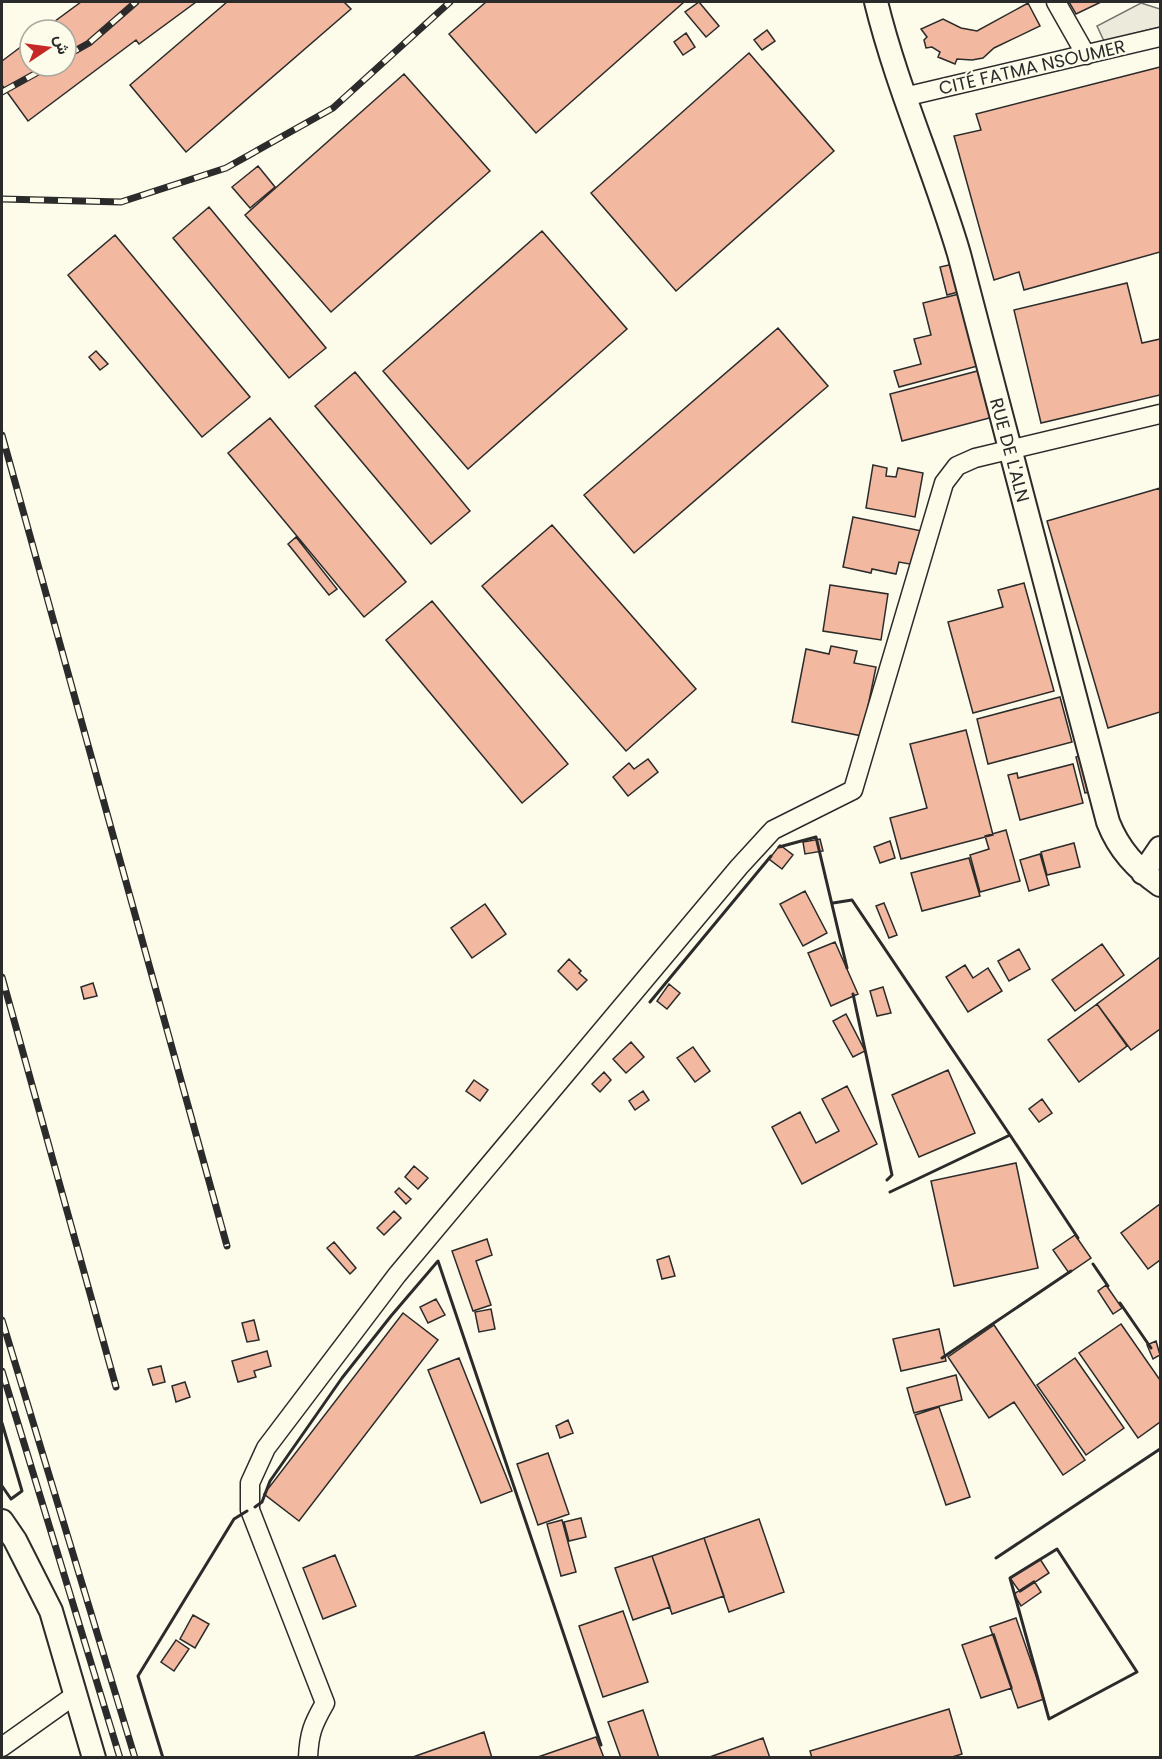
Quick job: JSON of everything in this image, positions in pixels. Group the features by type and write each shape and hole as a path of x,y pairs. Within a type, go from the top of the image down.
{"street":[{"name":"RUE DE L'ALN","path":"876,2 889,52 953,234 1108,822 1122,851 1152,879"},
{"path":"1056,2 1086,55"},
{"name":"CITÉ FATMA NSOUMER","path":"904,97 1161,37"},
{"path":"308,1758 309,1737 326,1703 250,1509 250,1483 266,1448 397,1275 739,867 773,830 853,790 944,483 957,466 975,458 1010,450 1159,420"},
{"path":"1152,879 1161,848"},
{"path":"2,1521 15,1540 51,1611 94,1758"},
{"path":"2,1747 75,1695"}],"shaded area":[{"path":"1141,3 1160,9 1160,27 1104,41 1097,26"}],"building":[{"path":"81,2 196,2 139,44 136,40 28,121 2,85 2,61 18,49 18,78 78,78 78,18 59,18"},
{"path":"227,2 344,2 351,9 186,152 130,85"},
{"path":"486,2 684,2 536,133 449,34"},
{"path":"699,2 719,26 706,37 685,12"},
{"path":"1069,2 1101,2 1076,14"},
{"path":"1028,3 1040,26 994,48 983,58 957,59 955,64 938,57 940,52 932,47 926,48 924,40 927,37 921,29 943,19 961,28 977,31"},
{"path":"767,30 775,41 762,50 754,40"},
{"path":"686,33 695,47 683,55 674,42"},
{"path":"749,53 834,151 676,291 591,193"},
{"path":"1160,67 1160,252 1024,290 1019,272 994,280 954,136 981,130 976,114"},
{"path":"404,74 490,171 331,312 245,215"},
{"path":"258,166 275,187 250,208 232,187"},
{"path":"209,207 326,348 289,378 173,238"},
{"path":"542,231 627,329 468,469 383,371"},
{"path":"115,235 250,397 202,437 68,275"},
{"path":"958,263 965,290 947,295 940,267"},
{"path":"1127,283 1142,343 1160,339 1160,395 1041,423 1014,310"},
{"path":"967,292 985,364 899,387 894,371 921,364 914,339 931,335 923,303"},
{"path":"778,328 828,386 634,553 584,495"},
{"path":"96,351 108,364 100,370 89,357"},
{"path":"985,369 997,416 902,441 890,394"},
{"path":"355,372 470,511 431,544 315,406"},
{"path":"270,418 406,582 364,617 228,453"},
{"path":"873,465 887,468 886,476 896,477 898,468 923,473 915,517 866,508"},
{"path":"1160,488 1160,712 1108,728 1047,521"},
{"path":"853,517 922,531 915,565 899,562 896,574 872,569 871,573 843,567"},
{"path":"552,525 696,689 626,751 482,586"},
{"path":"296,537 337,589 329,595 288,544"},
{"path":"1024,583 1054,691 973,713 948,622 1003,607 998,590"},
{"path":"830,585 888,594 881,640 823,631"},
{"path":"432,601 568,764 522,803 386,640"},
{"path":"831,646 857,651 854,663 876,667 862,736 792,722 806,649 829,654"},
{"path":"1060,697 1072,742 988,764 977,719"},
{"path":"966,730 993,835 901,859 890,818 927,808 910,744"},
{"path":"1086,754 1095,790 1085,793 1076,757"},
{"path":"648,759 658,772 628,796 613,777 629,763 634,769"},
{"path":"1073,764 1083,803 1020,820 1008,775 1017,773 1018,778"},
{"path":"1006,830 1020,881 980,892 970,855 989,849 985,836"},
{"path":"820,839 823,851 805,854 803,842"},
{"path":"890,841 895,858 880,863 874,847"},
{"path":"1074,843 1080,867 1047,875 1041,852"},
{"path":"780,845 793,855 782,869 769,859"},
{"path":"1040,854 1049,885 1029,891 1020,860"},
{"path":"969,858 980,896 922,911 911,873"},
{"path":"805,891 827,933 803,946 780,904"},
{"path":"884,903 897,935 889,938 876,906"},
{"path":"485,904 506,934 472,958 451,928"},
{"path":"835,942 858,994 831,1006 808,953"},
{"path":"1102,944 1124,975 1075,1011 1052,980"},
{"path":"1019,949 1030,969 1009,981 998,961"},
{"path":"1160,957 1160,1029 1131,1050 1097,1004"},
{"path":"569,959 587,980 577,990 558,971"},
{"path":"965,965 973,978 988,968 1002,991 968,1012 946,977"},
{"path":"93,983 97,996 84,999 81,987"},
{"path":"669,984 680,993 667,1009 657,1001"},
{"path":"883,987 891,1013 877,1016 870,991"},
{"path":"1097,1004 1127,1046 1079,1082 1048,1040"},
{"path":"846,1014 865,1051 853,1057 833,1021"},
{"path":"631,1042 644,1057 626,1073 613,1059"},
{"path":"693,1047 710,1071 695,1082 677,1058"},
{"path":"948,1070 975,1133 919,1157 892,1095"},
{"path":"604,1072 611,1080 600,1092 592,1084"},
{"path":"474,1080 488,1090 480,1101 466,1091"},
{"path":"847,1086 877,1144 802,1184 772,1127 800,1112 816,1143 839,1131 822,1099"},
{"path":"643,1091 649,1100 635,1110 629,1101"},
{"path":"1042,1099 1052,1113 1039,1122 1029,1109"},
{"path":"1016,1163 1038,1268 954,1286 931,1181"},
{"path":"414,1166 428,1178 418,1189 405,1177"},
{"path":"399,1188 411,1199 406,1204 395,1192"},
{"path":"1160,1204 1160,1260 1148,1269 1121,1233"},
{"path":"394,1211 401,1218 384,1235 377,1228"},
{"path":"1075,1235 1091,1258 1069,1273 1053,1250"},
{"path":"487,1239 492,1255 476,1261 491,1305 473,1311 452,1251"},
{"path":"334,1242 356,1268 350,1274 327,1248"},
{"path":"669,1256 675,1276 662,1279 657,1260"},
{"path":"1106,1285 1122,1308 1113,1314 1098,1291"},
{"path":"436,1299 445,1315 428,1323 420,1307"},
{"path":"491,1309 495,1329 479,1332 475,1312"},
{"path":"403,1313 438,1340 299,1521 264,1494"},
{"path":"254,1320 259,1340 247,1342 242,1323"},
{"path":"1121,1324 1160,1380 1160,1422 1138,1438 1079,1353"},
{"path":"994,1325 1085,1460 1063,1475 1014,1402 989,1418 948,1357"},
{"path":"939,1329 946,1361 901,1371 893,1339"},
{"path":"1156,1341 1160,1355 1153,1359 1147,1345"},
{"path":"267,1351 271,1366 254,1371 256,1377 238,1382 232,1361"},
{"path":"459,1358 512,1491 481,1503 428,1370"},
{"path":"1075,1358 1124,1428 1086,1455 1037,1385"},
{"path":"161,1366 165,1382 153,1385 148,1369"},
{"path":"956,1375 962,1400 914,1413 907,1388"},
{"path":"185,1382 190,1397 176,1402 172,1386"},
{"path":"939,1407 970,1497 946,1505 915,1415"},
{"path":"568,1420 573,1433 560,1438 556,1426"},
{"path":"548,1453 569,1514 538,1525 517,1464"},
{"path":"581,1518 586,1537 569,1541 564,1522"},
{"path":"759,1519 784,1592 729,1612 704,1538"},
{"path":"562,1520 576,1572 561,1576 547,1524"},
{"path":"704,1538 724,1596 672,1614 652,1556"},
{"path":"335,1555 356,1606 323,1619 303,1568"},
{"path":"652,1556 670,1607 633,1620 615,1568"},
{"path":"1040,1559 1049,1573 1020,1592 1010,1578"},
{"path":"1034,1581 1041,1592 1021,1606 1014,1594"},
{"path":"623,1611 648,1682 603,1697 579,1626"},
{"path":"193,1615 209,1624 195,1648 180,1639"},
{"path":"1016,1618 1044,1699 1018,1708 990,1627"},
{"path":"994,1634 1012,1688 981,1698 962,1645"},
{"path":"176,1640 189,1649 174,1671 161,1662"},
{"path":"949,1709 962,1754 949,1758 812,1758 810,1751"},
{"path":"643,1710 659,1758 621,1758 608,1722"},
{"path":"484,1732 492,1758 410,1758"},
{"path":"596,1737 604,1758 535,1758"},
{"path":"763,1738 770,1758 707,1758"}],"railway":[{"path":"78,49 89,43 136,2"},
{"path":"2,199 121,202 226,168 333,108 450,2"},
{"path":"2,92 27,78"},
{"path":"2,435 227,1246"},
{"path":"2,977 116,1387"},
{"path":"2,1320 135,1758"},
{"path":"2,1371 120,1758"}],"wall":[{"path":"779,847 816,837 847,968"},
{"path":"650,1002 771,856"},
{"path":"833,903 852,900 1010,1135 890,1192"},
{"path":"853,994 892,1175 887,1180"},
{"path":"1010,1135 1078,1238"},
{"path":"255,1507 262,1502 270,1481 342,1378 438,1261 601,1745"},
{"path":"1093,1264 1108,1286"},
{"path":"942,1358 1071,1271"},
{"path":"1120,1303 1151,1348"},
{"path":"2,1423 22,1491 11,1499 2,1486"},
{"path":"996,1558 1160,1449"},
{"path":"163,1758 138,1676 234,1519 247,1511"},
{"path":"1057,1549 1137,1672 1049,1719 1010,1578 1057,1549"}]}
